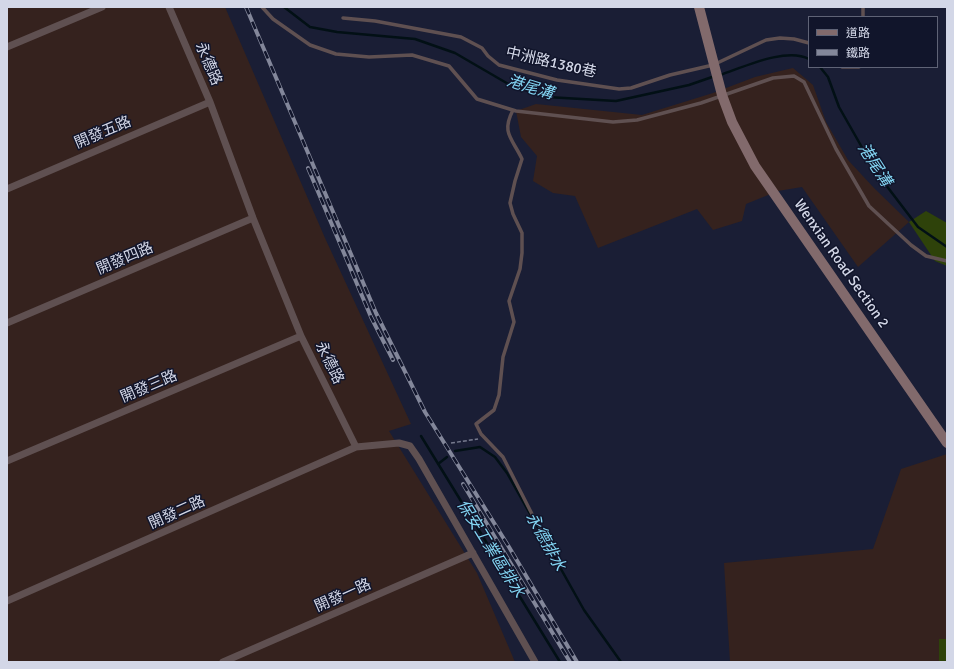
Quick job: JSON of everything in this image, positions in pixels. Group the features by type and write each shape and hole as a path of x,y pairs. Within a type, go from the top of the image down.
{"street":[{"path":"7,47 102,7"},
{"name":"永德路","path":"169,7 210,102 253,218 301,336 356,447"},
{"name":"Wenxian Road Section 2","path":"699,7 722,95 732,122 755,166 947,442"},
{"name":"開發五路","path":"7,188 210,102"},
{"name":"開發四路","path":"7,323 253,218"},
{"name":"開發三路","path":"7,461 301,336"},
{"path":"356,447 399,443 410,446 535,662"},
{"name":"開發二路","path":"7,602 356,447"},
{"name":"開發一路","path":"223,662 473,553"}],"lane":[{"path":"262,7 273,19 310,45 336,54 369,57 412,55 449,66 477,99 512,110 612,122 636,120 671,112 773,78 794,76 804,82 836,149 869,206 911,245 926,256 947,261"},
{"name":"中洲路1380巷","path":"343,18 375,21 461,37 482,48 488,56 499,65 557,80 619,89 631,88 670,75 713,65 766,40 780,38 794,39 808,43"},
{"path":"512,110 507,122 508,135 522,159 510,203 513,214 522,233 522,253 520,269 509,301 514,322 503,357 499,395 494,410 476,424 486,439 503,457 534,518 557,553"}],"path":[{"path":"452,443 471,439 486,439"}],"shaded area":[{"path":"7,7 225,7 325,238 411,424 389,431 477,573 515,662 7,662"},
{"path":"793,68 813,85 826,122 848,160 909,222 858,267 802,187 778,191 746,204 742,221 713,230 697,209 598,248 575,196 553,193 533,181 537,156 521,137 516,111 536,104 642,115 713,93 755,77"},
{"path":"947,454 947,639 939,639 939,662 730,662 724,563 873,549 901,469"}],"green space":[{"path":"926,211 947,223 947,266 935,261 909,222"},
{"path":"939,639 947,639 947,662 939,662"}],"waterway":[{"name":"港尾溝","path":"284,7 310,27 337,32 415,39 455,53 510,85 547,97 616,101 689,85 715,76"},
{"name":"港尾溝","path":"720,75 753,63 777,57 789,55 808,59"},
{"name":"港尾溝","path":"821,68 828,77 839,107 876,172 918,227 947,247"},
{"name":"保安工業區排水","path":"421,436 560,662"},
{"name":"永德排水","path":"455,451 480,447 495,457 507,473 584,610 621,662"},
{"name":"永德排水","path":"438,464 447,457"}],"railway":[{"path":"246,7 376,313 425,412 509,547 577,662"},
{"path":"308,168 371,317 393,360"},
{"path":"463,484 570,662"}]}
